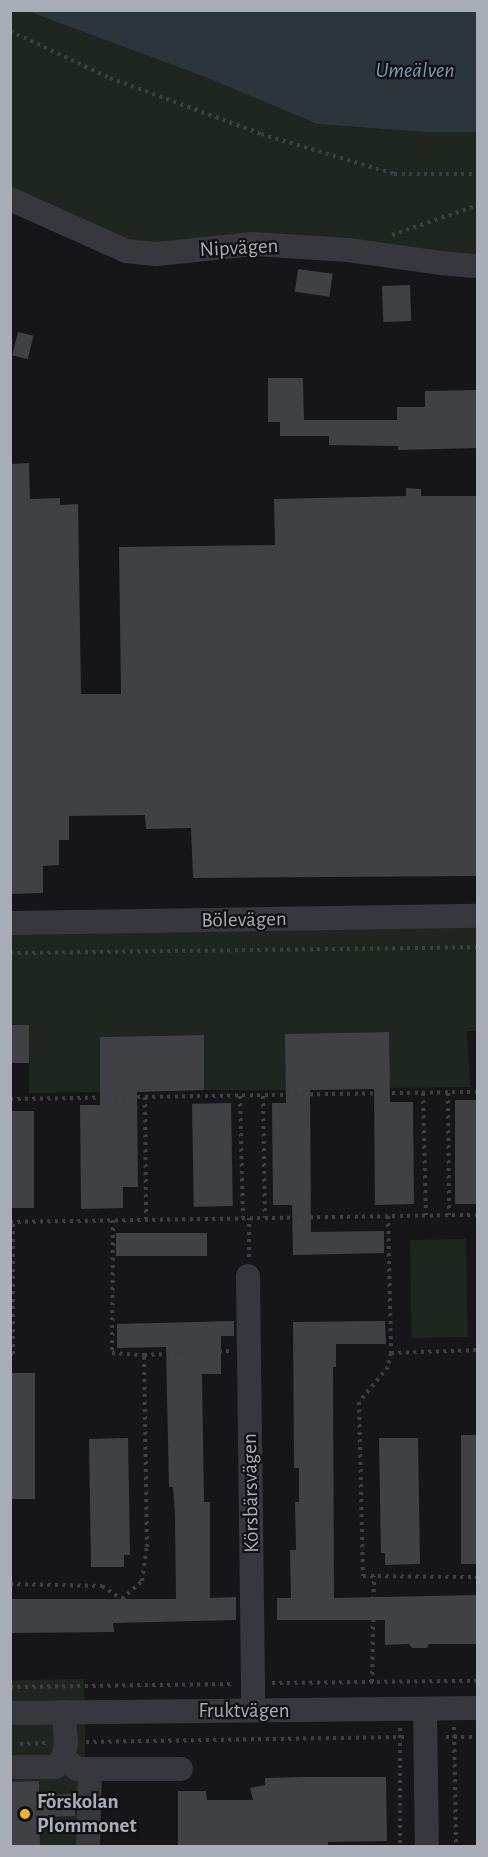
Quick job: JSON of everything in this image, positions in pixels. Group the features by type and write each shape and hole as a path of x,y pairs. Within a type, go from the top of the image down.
{"street":[{"name":"Nipvägen","path":"10,199 126,251 157,254 253,244 348,250 477,266"},
{"name":"Bölevägen","path":"10,923 477,916"},
{"name":"Körsbärsvägen","path":"248,1276 253,1710"},
{"name":"Fruktvägen","path":"10,1713 466,1709"},
{"path":"425,1710 427,1846"},
{"path":"10,1767 55,1767 64,1750 64,1713"},
{"path":"64,1750 77,1769 181,1769"},
{"path":"88,1846 90,1769"}],"path":[{"path":"10,31 110,78 261,134 372,168 394,174 477,174"},
{"path":"381,239 477,205"},
{"path":"10,953 477,947"},
{"path":"10,1099 477,1092"},
{"path":"423,1093 426,1215"},
{"path":"448,1093 449,1215"},
{"path":"240,1096 243,1218"},
{"path":"263,1096 265,1218"},
{"path":"146,1097 146,1220"},
{"path":"10,1354 13,1354 12,1222 477,1215"},
{"path":"388,1216 392,1353 388,1367 359,1402 363,1576 477,1577"},
{"path":"248,1276 249,1218"},
{"path":"113,1220 112,1353 144,1355 249,1351"},
{"path":"392,1353 477,1350"},
{"path":"10,1584 102,1586 122,1599 141,1581 147,1547 144,1355"},
{"path":"372,1682 374,1576"},
{"path":"454,1681 466,1709 454,1737 456,1846"},
{"path":"400,1682 401,1710 398,1737 400,1846"},
{"path":"10,1744 64,1750 398,1737 477,1737"}],"shaded area":[{"path":"11,11 27,11 205,77 317,124 424,132 477,132 477,266 348,250 157,254 11,199"},
{"path":"477,915 477,1031 467,1031 470,1087 389,1088 388,1032 285,1034 288,1090 204,1090 203,1035 100,1037 103,1092 29,1093 29,1025 11,1025 10,923"},
{"path":"466,1239 468,1337 412,1338 410,1240"},
{"path":"84,1679 87,1846 13,1846 10,1680"}],"water":[{"name":"Umeälven","path":"27,11 477,11 477,132 424,132 317,124 205,77"}],"building":[{"path":"298,269 333,274 329,297 295,292"},
{"path":"410,285 411,321 383,322 382,286"},
{"path":"18,332 34,336 28,359 12,355"},
{"path":"268,378 303,378 304,420 397,420 397,407 425,407 425,391 477,390 477,448 398,450 398,446 329,445 329,436 280,436 280,422 268,422"},
{"path":"29,463 30,499 60,498 60,505 78,504 81,694 121,694 119,547 275,545 274,499 406,496 406,488 421,489 421,496 477,496 477,876 193,878 191,828 146,829 145,815 69,816 69,840 59,840 59,865 43,866 43,893 10,894 10,464"},
{"path":"10,1025 29,1025 29,1063 10,1063"},
{"path":"389,1032 390,1102 413,1102 414,1204 375,1205 374,1089 310,1090 311,1232 384,1231 384,1253 293,1255 292,1205 273,1205 272,1103 286,1103 285,1034"},
{"path":"204,1035 204,1090 137,1092 138,1187 123,1187 123,1208 81,1209 80,1105 100,1105 100,1037"},
{"path":"455,1100 477,1100 477,1204 455,1204"},
{"path":"231,1103 233,1206 194,1207 192,1104"},
{"path":"10,1111 34,1111 34,1208 10,1208"},
{"path":"116,1233 207,1233 207,1256 116,1256"},
{"path":"234,1321 234,1336 221,1336 221,1374 202,1374 204,1502 210,1502 210,1598 236,1597 236,1620 113,1623 114,1632 10,1633 10,1599 176,1599 175,1514 173,1487 169,1487 166,1347 117,1348 117,1324"},
{"path":"385,1321 386,1344 336,1344 336,1367 333,1367 334,1598 477,1595 477,1644 429,1644 427,1648 412,1648 409,1644 385,1645 385,1620 277,1620 277,1598 291,1598 290,1550 296,1550 295,1502 299,1502 299,1468 294,1468 293,1322"},
{"path":"10,1373 35,1373 35,1499 10,1499"},
{"path":"461,1435 477,1435 477,1564 461,1564"},
{"path":"128,1438 130,1555 124,1555 124,1567 91,1567 89,1439"},
{"path":"379,1438 418,1438 420,1564 385,1565 385,1553 381,1553"},
{"path":"386,1777 387,1841 328,1842 328,1846 178,1846 178,1791 206,1791 207,1800 253,1800 250,1788 265,1785 265,1778"},
{"name":"Förskolan Plommonet","path":"39,1781 39,1795 75,1794 75,1816 39,1817 40,1846 10,1846 10,1782"}],"place":[{"name":"Förskolan Plommonet","path":"25,1814"}]}
